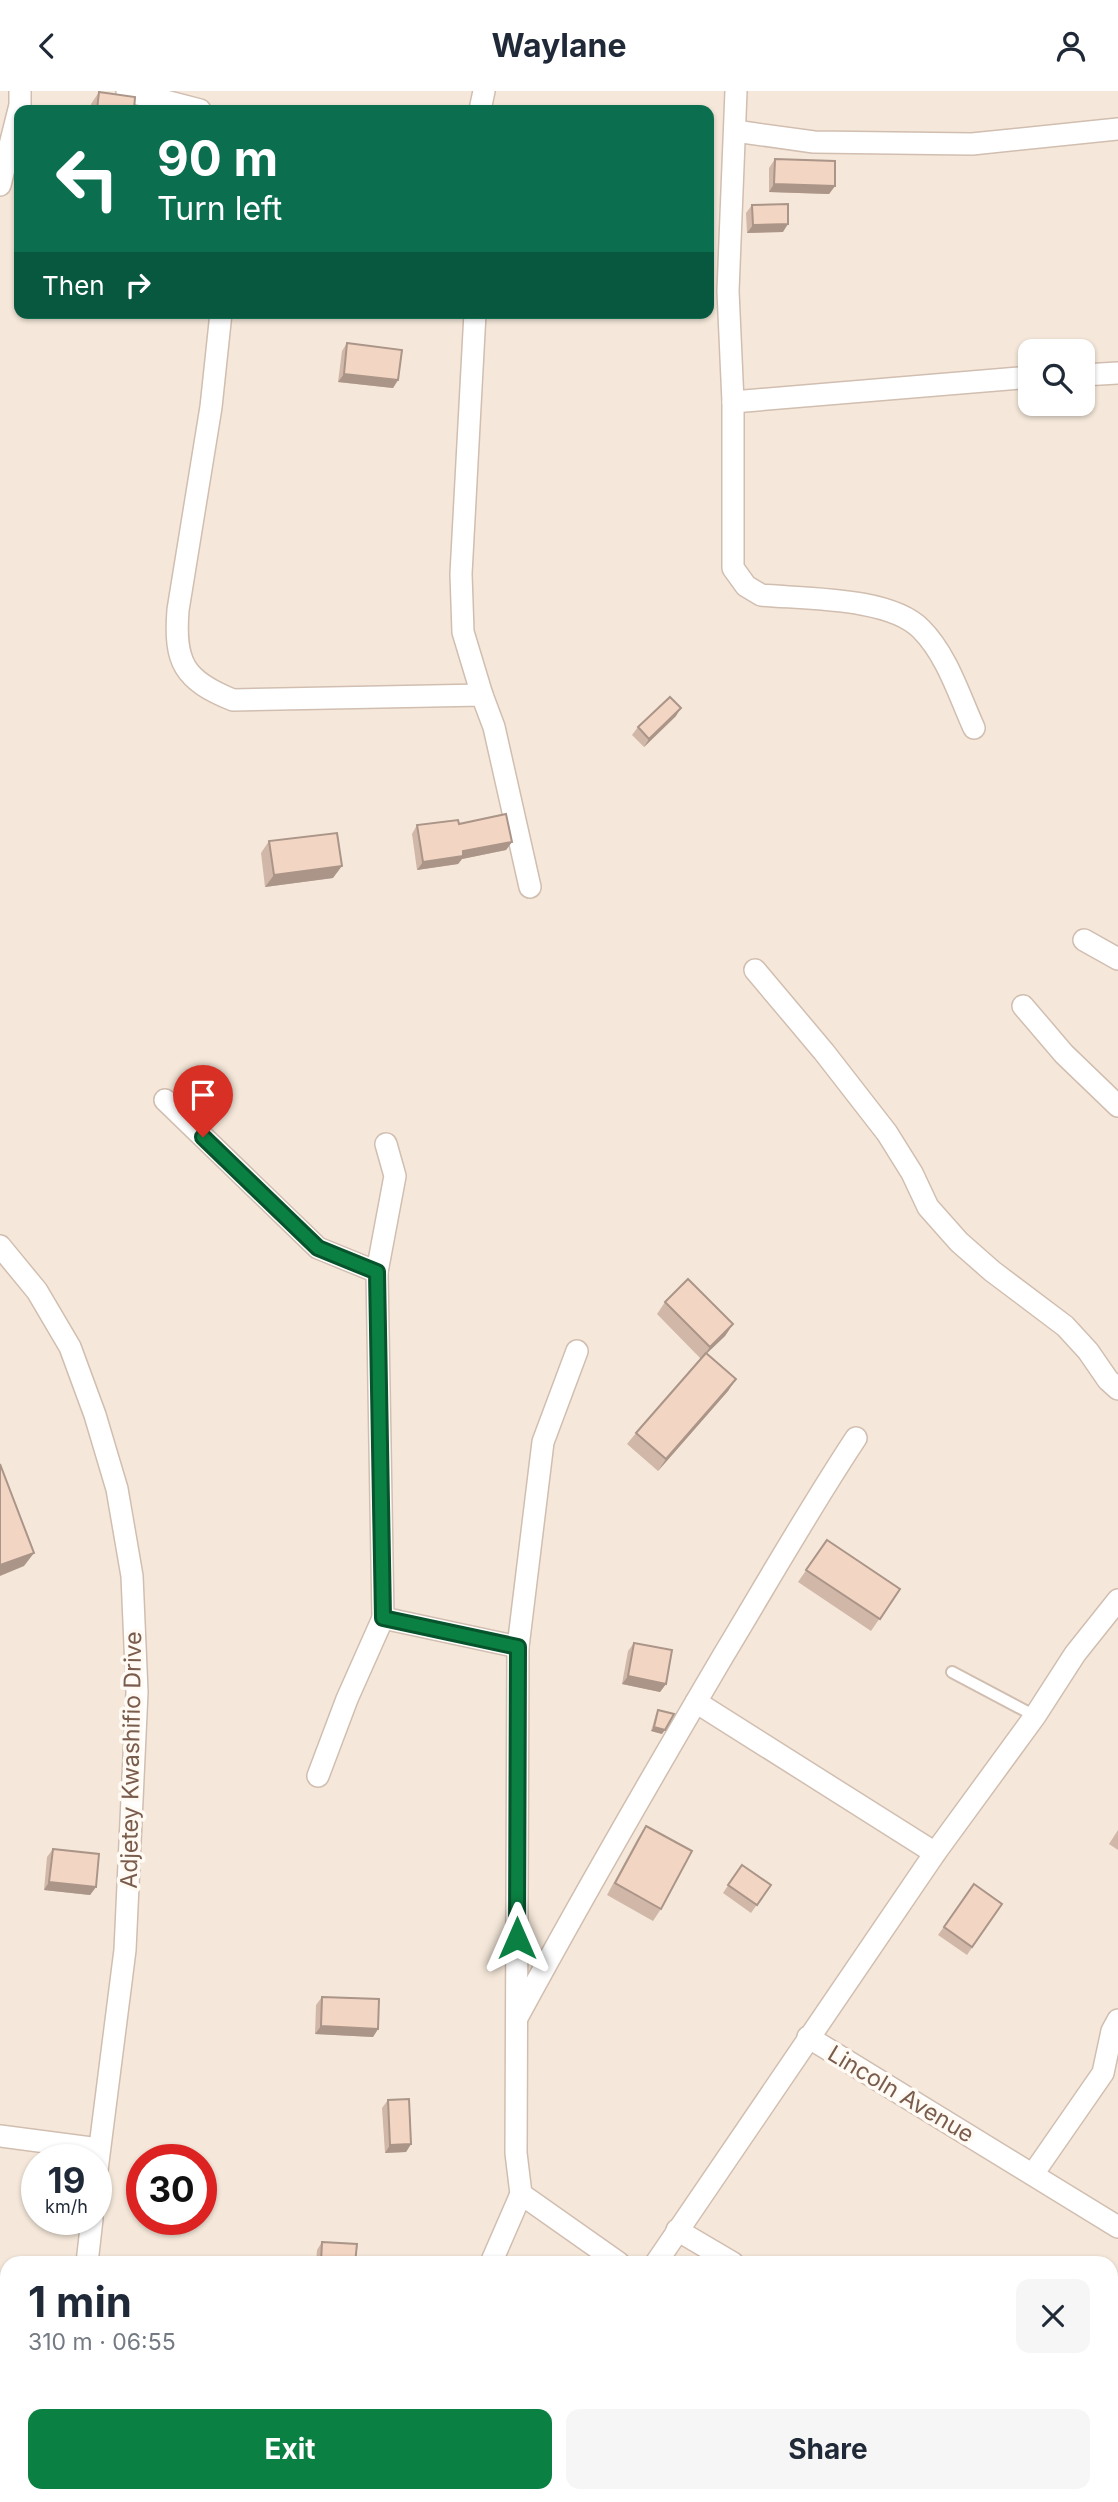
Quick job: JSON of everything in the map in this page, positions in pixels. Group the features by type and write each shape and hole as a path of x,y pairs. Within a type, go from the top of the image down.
{"street":[{"path":"127,91 181,105"},
{"path":"736,91 728,291 733,402 733,568 746,586 761,595 871,605 899,613 921,628 942,657 974,728"},
{"path":"0,185 14,129"},
{"path":"735,131 814,142 972,144 1118,129"},
{"path":"220,319 211,407 178,610 176,638 184,667 204,689 233,700 482,695"},
{"path":"475,319 461,574 463,632 494,727 530,887"},
{"path":"1095,374 1118,373"},
{"path":"733,402 1018,378"},
{"path":"1084,940 1118,959"},
{"path":"755,970 887,1133 912,1173 928,1207 959,1242 992,1271 1065,1326 1088,1350 1108,1380 1118,1389"},
{"path":"1023,1006 1064,1054 1118,1106"},
{"path":"165,1100 318,1248 377,1272"},
{"path":"318,1776 347,1699 383,1618 377,1272 395,1176 386,1144"},
{"name":"Adjetey Kwashifio Drive","path":"0,1246 37,1291 70,1347 95,1415 117,1489 132,1576 137,1692 125,1950 100,2144"},
{"path":"494,2256 521,2194 516,2153 518,1647 542,1443 577,1351"},
{"path":"517,2017 586,1890 696,1702 824,1485 856,1438"},
{"path":"808,2037 935,1853 1035,1716 1075,1654 1118,1600"},
{"path":"383,1618 518,1647"},
{"path":"696,1702 935,1853"},
{"path":"1033,2174 1103,2073 1112,2031 1118,2020"},
{"name":"Lincoln Avenue","path":"661,2256 808,2037 1118,2227"},
{"path":"0,2136 61,2144"},
{"path":"521,2194 609,2256"},
{"path":"677,2231 721,2256"},
{"path":"88,2256 90,2235"}],"lane":[{"path":"952,1672 1035,1716"}],"shaded area":[{"path":"0,91 1118,91 1118,2256 0,2256"}],"building":[{"path":"99,92 135,97 134,105 98,105"},
{"path":"775,159 835,161 835,186 774,184"},
{"path":"788,204 788,224 753,225 752,205"},
{"path":"347,343 402,350 398,380 344,374"},
{"path":"670,697 681,708 649,739 638,727"},
{"path":"506,814 512,842 463,851 463,856 423,862 417,825 458,820 459,824"},
{"path":"337,833 342,866 274,875 269,841"},
{"path":"688,1279 733,1324 710,1347 665,1302"},
{"path":"706,1353 736,1379 666,1459 636,1433"},
{"path":"0,1464 34,1553 0,1565"},
{"path":"827,1540 900,1589 880,1619 806,1570"},
{"path":"634,1643 672,1650 666,1684 628,1676"},
{"path":"658,1710 674,1714 665,1730 654,1727"},
{"path":"646,1826 692,1851 661,1909 615,1883"},
{"path":"53,1849 99,1854 96,1887 49,1882"},
{"path":"742,1865 771,1885 757,1905 728,1885"},
{"path":"974,1884 1002,1904 972,1947 944,1927"},
{"path":"322,1997 379,1999 378,2029 321,2026"},
{"path":"409,2099 411,2144 390,2145 388,2100"},
{"path":"322,2242 357,2244 356,2256 321,2256"}],"route":[{"path":"203,1137 318,1248 377,1272 383,1618 518,1647 517,1938"}]}
